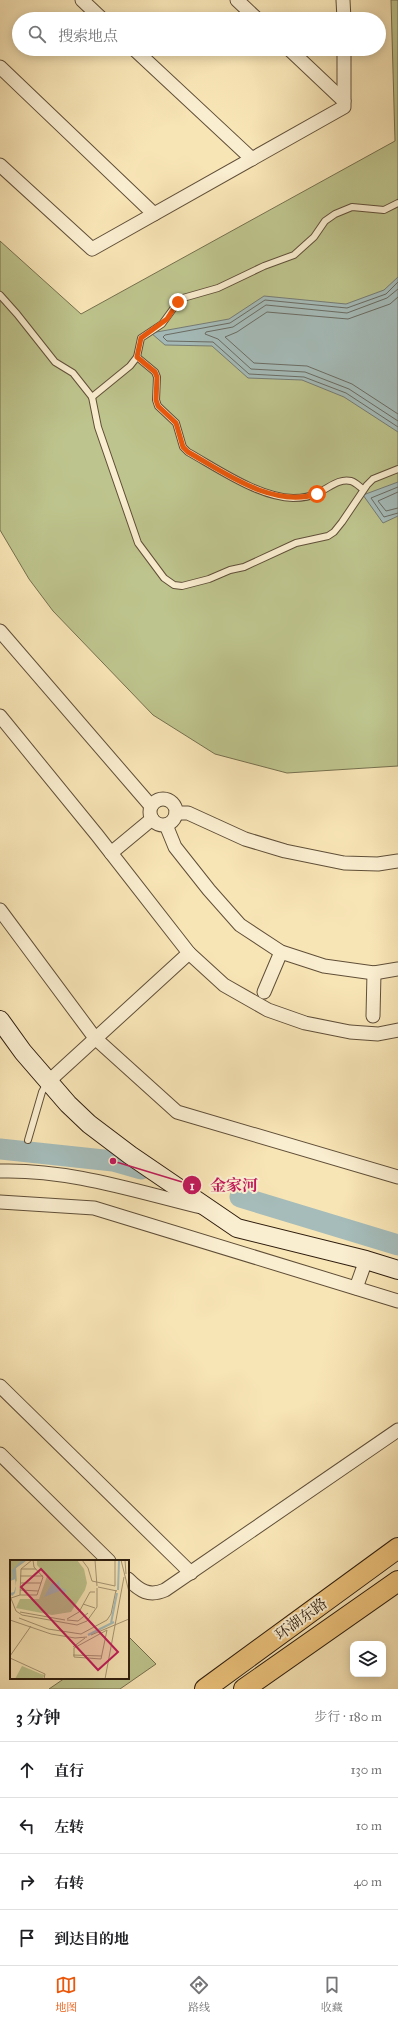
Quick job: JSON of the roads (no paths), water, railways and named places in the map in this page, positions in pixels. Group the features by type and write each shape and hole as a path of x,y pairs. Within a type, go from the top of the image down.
{"main road":[{"name":"环湖东路","path":"205,1689 398,1548"},
{"name":"环湖东路","path":"244,1689 398,1581"}],"street":[{"path":"82,0 95,12"},
{"path":"237,0 250,12"},
{"path":"343,0 344,12"},
{"path":"142,56 252,159"},
{"path":"296,56 344,101"},
{"path":"0,165 92,250 344,107 344,56"},
{"path":"0,67 154,214"},
{"path":"0,631 151,812 157,824 166,824 173,820 176,813 173,804 164,799 160,799 151,812 111,853"},
{"path":"0,716 111,853 189,953 224,985 268,1010 305,1024 350,1032 378,1034 398,1030"},
{"path":"176,813 188,813 245,839 285,851 344,862 378,864 398,861"},
{"path":"166,824 175,847 208,890 240,925 281,952 324,966 374,973 398,970"},
{"path":"0,910 95,1038 177,1112 398,1177"},
{"path":"264,992 281,952"},
{"path":"49,1081 189,953"},
{"path":"373,1016 374,973"},
{"path":"0,1020 23,1052 68,1104 89,1124 130,1155 237,1228 366,1260 398,1270"},
{"path":"0,1171 51,1172 91,1179 206,1208"},
{"path":"0,1202 94,1208 398,1301"},
{"path":"231,1250 237,1228"},
{"path":"356,1288 366,1260"},
{"path":"0,1386 191,1573"},
{"path":"129,1580 136,1588 148,1594 157,1594 165,1590 398,1430"},
{"path":"0,1454 108,1560"}],"lane":[{"path":"92,397 130,366 137,357 141,338 162,324 178,302 183,298 218,288 264,266 294,255 314,237 325,221 346,209 358,207 384,210 398,203"},
{"path":"0,295 55,362 73,373 92,397 98,427 138,543 164,578 174,585 182,586 209,579 230,570 244,567 296,543 328,536 334,532 342,522 363,490 373,479 398,469"},
{"path":"137,357 155,372 157,377 156,400 158,406 176,423 183,447 188,452 228,476 272,494 292,498 306,497 317,494 343,480 352,481 363,490"},
{"path":"28,1140 42,1092 49,1081"}],"water":[{"path":"398,277 398,432 344,397 302,380 248,378 212,346 165,345 151,333 229,319 264,296 346,304 384,290"},
{"path":"398,482 398,516 383,523 363,495"}],"waterway":[{"path":"0,1149 113,1161 141,1169"},
{"path":"240,1197 398,1245"}],"place":[{"name":"金家河","path":"113,1161"}]}
